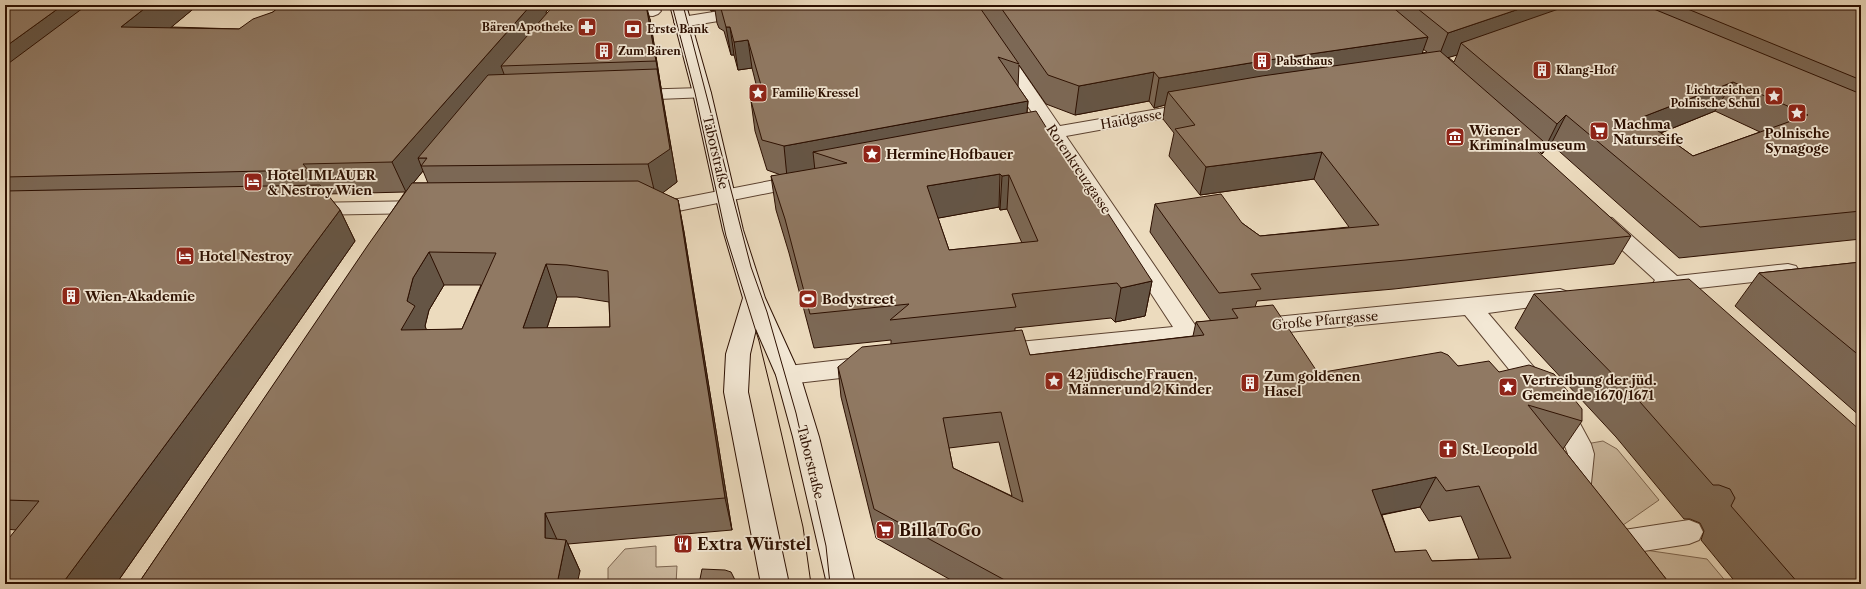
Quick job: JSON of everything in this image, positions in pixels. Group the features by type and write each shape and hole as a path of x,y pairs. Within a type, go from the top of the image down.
{"street":[{"name":"Taborstraße","path":"678,5 702,93 733,230 754,298 788,375 806,437 841,584"},
{"path":"682,22 785,5"},
{"name":"Rotenkreuzgasse","path":"969,5 1189,333"},
{"path":"603,11 653,11"},
{"path":"618,96 702,93"},
{"name":"Haidgasse","path":"1001,143 1209,105"},
{"path":"630,205 678,205 817,178"},
{"path":"290,210 413,198 446,207"},
{"path":"393,227 413,198"},
{"path":"1589,209 1695,304"},
{"path":"1641,287 1806,268"},
{"name":"Große Pfarrgasse","path":"977,355 1189,333 1471,307 1579,294"},
{"path":"754,298 738,354 736,392 775,584"},
{"path":"1471,307 1568,425 1578,444 1581,454 1577,493 1580,503 1628,567"},
{"path":"788,375 890,364"},
{"path":"1599,529 1689,532"}],"shaded area":[{"path":"1603,441 1617,449 1659,500 1616,530 1591,503 1586,444"},
{"path":"656,546 656,567 677,566 676,584 608,584 608,568 625,549"},
{"path":"1645,550 1707,559 1728,584 1654,584 1635,553"}],"building":[{"path":"5,5 63,5 5,47"},
{"path":"87,5 149,5 121,27 239,29 253,19 273,12 281,5 531,5 392,162 303,164 308,170 5,177 5,66"},
{"path":"554,5 646,5 656,61 501,66"},
{"path":"720,5 978,5 1019,64 998,57 1028,101 784,146 762,140 751,101 765,99 748,40 734,42 730,27 726,27"},
{"path":"999,5 1390,5 1428,37 1262,61 1159,78 1154,72 1079,86 1048,75"},
{"path":"1413,5 1531,5 1448,33"},
{"path":"1570,5 1644,5 1861,94 1861,211 1700,227 1566,115 1557,124 1461,43","holes":["1733,82 1808,115 1693,156 1640,118"]},
{"path":"1678,5 1861,5 1861,80"},
{"path":"1440,51 1543,141 1535,149 1631,236 1406,260 1251,274 1261,289 1219,293 1155,204 1221,194 1242,223 1260,236 1379,225 1322,152 1206,167 1175,129 1195,125 1168,92 1262,76"},
{"path":"657,69 670,149 648,164 421,166 427,158 418,158 488,75"},
{"path":"1036,111 1089,196 1096,195 1152,281 1121,288 1117,283 1012,294 1016,307 890,320 909,304 810,314 785,219 771,176 847,163 813,152","holes":["1000,174 1002,176 1009,175 1038,241 949,250 927,186"]},
{"path":"638,181 678,200 725,498 545,513 545,538 566,540 557,584 138,584 368,245 412,183","holes":["429,252 496,253 462,329 401,330 415,306 407,301 413,278","546,264 567,265 608,271 610,327 523,328"]},
{"path":"320,185 340,210 62,584 5,584 5,543 39,501 5,500 5,191"},
{"path":"1861,262 1861,357 1759,273"},
{"path":"1689,279 1861,431 1861,584 1799,584 1731,506 1735,498 1730,489 1719,485 1713,485 1640,402 1534,294"},
{"path":"1273,305 1318,373 1441,352 1448,355 1458,366 1489,361 1499,372 1529,365 1554,374 1582,409 1582,421 1528,405 1670,584 1012,584 874,509 838,367 862,347 1022,330 1030,355 1204,335 1196,322 1238,318 1232,309","holes":["1001,412 1023,502 953,468 943,418","1436,477 1446,491 1479,486 1511,558 1432,561 1426,550 1395,552 1372,490"]},
{"path":"702,569 725,570 731,572 736,584 699,584"}],"tram line":[{"path":"672,5 695,93 726,236 759,341 775,406 803,527 811,584"},
{"path":"683,5 751,267 767,312 796,413 826,546 830,584"}],"place":[{"name":"Bären Apotheke","path":"587,27"},
{"name":"Erste Bank","path":"633,29"},
{"name":"Zum Bären","path":"604,51"},
{"name":"Pabsthaus","path":"1262,61"},
{"name":"Klang-Hof","path":"1542,70"},
{"name":"Familie Kressel","path":"758,93"},
{"name":"Lichtzeichen Polnische Schul","path":"1774,96"},
{"name":"Polnische Synagoge","path":"1797,113"},
{"name":"Machma Naturseife","path":"1599,131"},
{"name":"Wiener Kriminalmuseum","path":"1455,137"},
{"name":"Hermine Hofbauer","path":"872,154"},
{"name":"Hotel IMLAUER & Nestroy Wien","path":"253,182"},
{"name":"Hotel Nestroy","path":"185,256"},
{"name":"Wien-Akademie","path":"71,296"},
{"name":"Bodystreet","path":"808,299"},
{"name":"42 jüdische Frauen, Männer und 2 Kinder","path":"1054,381"},
{"name":"Zum goldenen Hasel","path":"1250,383"},
{"name":"Vertreibung der jüd. Gemeinde 1670/1671","path":"1508,387"},
{"name":"St. Leopold","path":"1448,449"},
{"name":"BillaToGo","path":"885,530"},
{"name":"Extra Würstel","path":"683,544"}]}
